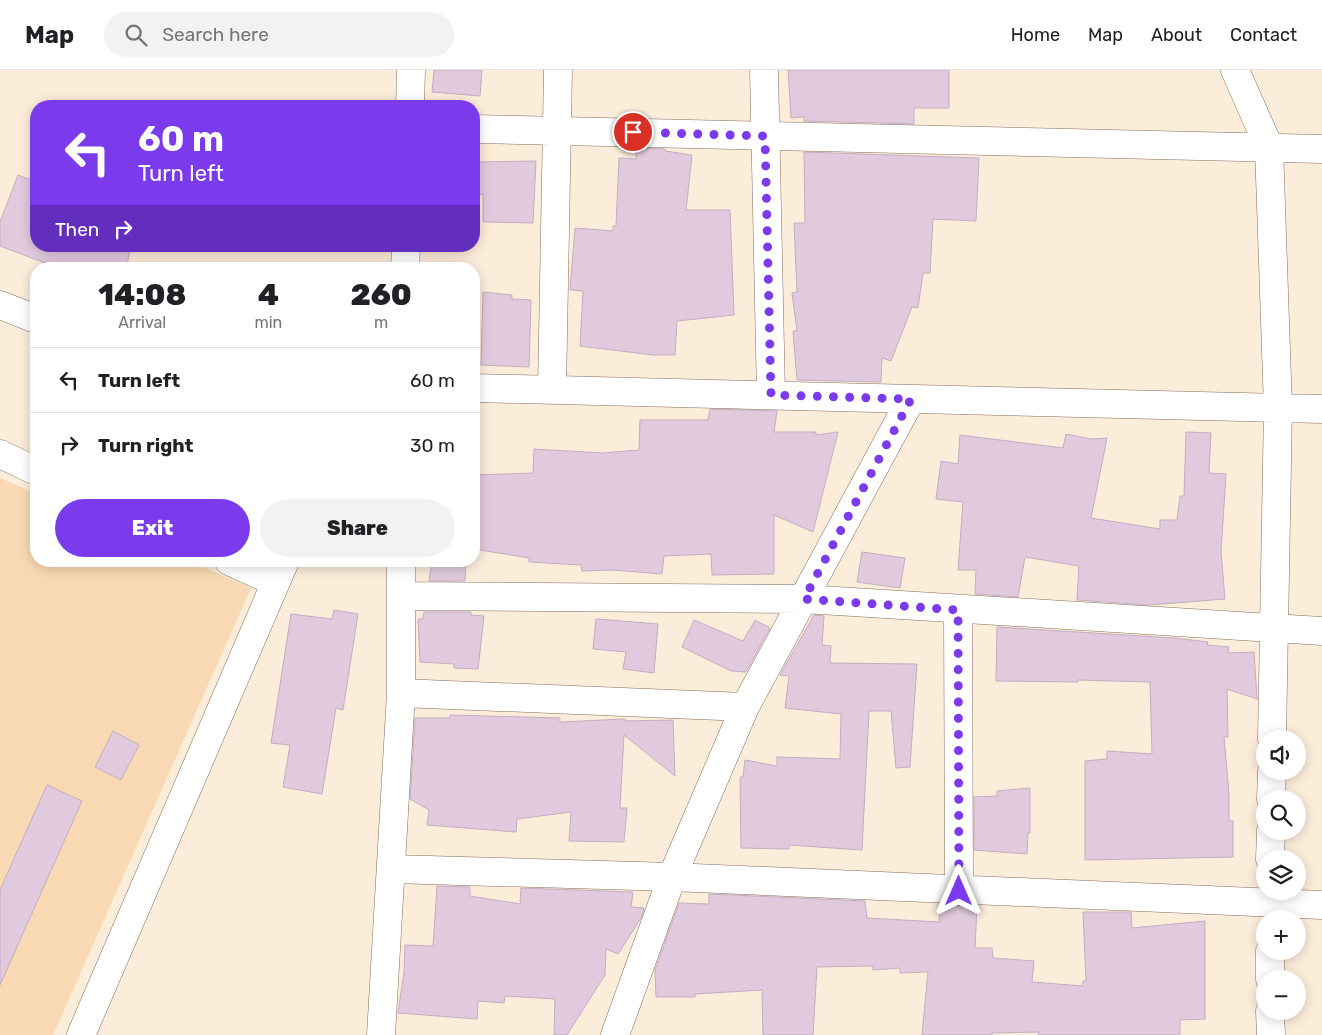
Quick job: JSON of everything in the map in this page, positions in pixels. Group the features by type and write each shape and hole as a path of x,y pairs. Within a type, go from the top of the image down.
{"street":[{"path":"410,100 411,70"},
{"path":"552,390 558,70"},
{"path":"764,70 771,395"},
{"path":"1235,70 1269,147 1278,408 1272,730"},
{"path":"480,129 1322,149"},
{"path":"0,305 30,317"},
{"path":"480,388 1322,409"},
{"path":"615,1035 672,877 745,707 911,399"},
{"path":"0,454 30,468"},
{"path":"81,1035 280,572 257,567"},
{"path":"381,1035 401,693 401,567"},
{"path":"401,596 804,599 1273,630 1322,631"},
{"path":"958,610 959,891"},
{"path":"401,693 745,707"},
{"path":"392,869 672,877 959,891 1322,905"},
{"path":"1270,1020 1271,1035"}],"shaded area":[{"path":"0,478 30,491 30,567 203,567 251,588 53,1035 0,1035"}],"building":[{"path":"434,70 482,70 480,96 432,92"},
{"path":"788,70 949,70 949,108 914,108 914,124 804,121 804,117 791,118"},
{"path":"636,148 665,149 665,151 692,155 686,210 730,210 734,315 677,321 675,355 653,355 580,346 583,291 570,290 575,228 613,231 613,226 616,226 619,158 636,159"},
{"path":"804,152 979,158 976,221 933,219 930,273 923,273 918,308 912,307 891,361 882,358 881,382 797,380 793,331 797,331 792,293 797,292 794,223 805,223"},
{"path":"536,161 533,223 483,222 483,194 480,195 480,162"},
{"path":"18,175 30,180 30,252 130,252 128,262 42,262 0,246 0,222"},
{"path":"483,292 512,295 512,299 531,300 529,367 481,365"},
{"path":"710,409 777,411 774,432 816,432 816,435 838,432 813,532 774,515 774,574 712,575 711,554 664,556 662,574 612,570 582,571 581,565 529,562 529,558 480,550 480,475 533,473 534,449 602,453 639,450 640,420 708,420"},
{"path":"1186,432 1211,433 1209,473 1226,474 1221,552 1225,599 1149,605 1077,600 1079,566 1025,557 1018,597 975,594 976,570 958,570 963,502 936,499 941,461 958,464 960,435 1063,448 1066,434 1091,439 1107,438 1091,518 1160,529 1160,520 1177,520 1180,496 1184,496"},
{"path":"862,552 905,558 900,588 857,582"},
{"path":"431,567 466,567 465,581 429,581"},
{"path":"334,610 358,614 343,710 336,708 322,794 283,787 290,745 271,743 291,614 332,619"},
{"path":"424,612 471,612 471,615 484,616 478,669 454,668 454,664 420,662 418,619 423,619"},
{"path":"814,615 824,616 822,645 831,646 830,663 917,664 910,767 896,768 891,711 869,711 862,850 789,845 789,849 741,848 740,777 743,777 745,760 777,766 777,757 840,759 841,714 785,708 789,676 780,675"},
{"path":"596,619 658,624 654,673 623,669 626,652 593,649"},
{"path":"694,620 743,641 755,620 770,628 746,672 731,671 682,647"},
{"path":"997,627 1174,638 1208,642 1207,645 1229,647 1228,653 1254,652 1257,699 1227,689 1228,737 1224,737 1229,794 1229,821 1233,821 1233,857 1085,860 1085,761 1107,759 1107,751 1152,754 1150,682 1078,680 1078,682 996,681"},
{"path":"450,715 560,718 560,722 625,719 625,721 673,720 675,776 624,735 620,808 627,808 624,842 569,841 571,812 517,819 516,832 427,825 429,810 410,799 415,718 450,718"},
{"path":"113,731 139,745 121,780 95,767"},
{"path":"47,785 82,801 0,985 0,890"},
{"path":"1030,788 1030,833 1028,833 1027,854 974,850 974,797 997,796 997,791"},
{"path":"437,886 470,887 470,896 520,904 521,888 633,892 631,907 644,908 641,918 618,954 606,949 605,975 567,1035 554,1035 555,999 505,996 504,1003 478,1001 477,1019 398,1013 404,972 405,945 433,946"},
{"path":"709,894 865,901 867,918 939,922 940,904 977,906 975,948 992,948 993,958 1034,961 1032,982 1082,986 1083,981 1086,981 1083,912 1131,912 1132,928 1205,921 1205,1019 1180,1020 1180,1035 1038,1035 1039,1032 992,1033 992,1035 922,1035 928,972 900,973 900,968 873,970 873,966 817,967 813,1035 763,1035 762,990 695,994 695,997 656,997 655,970 679,903 709,904"}],"route":[{"path":"633,132 765,136 771,395 911,399 804,599 958,610 959,891"}]}
